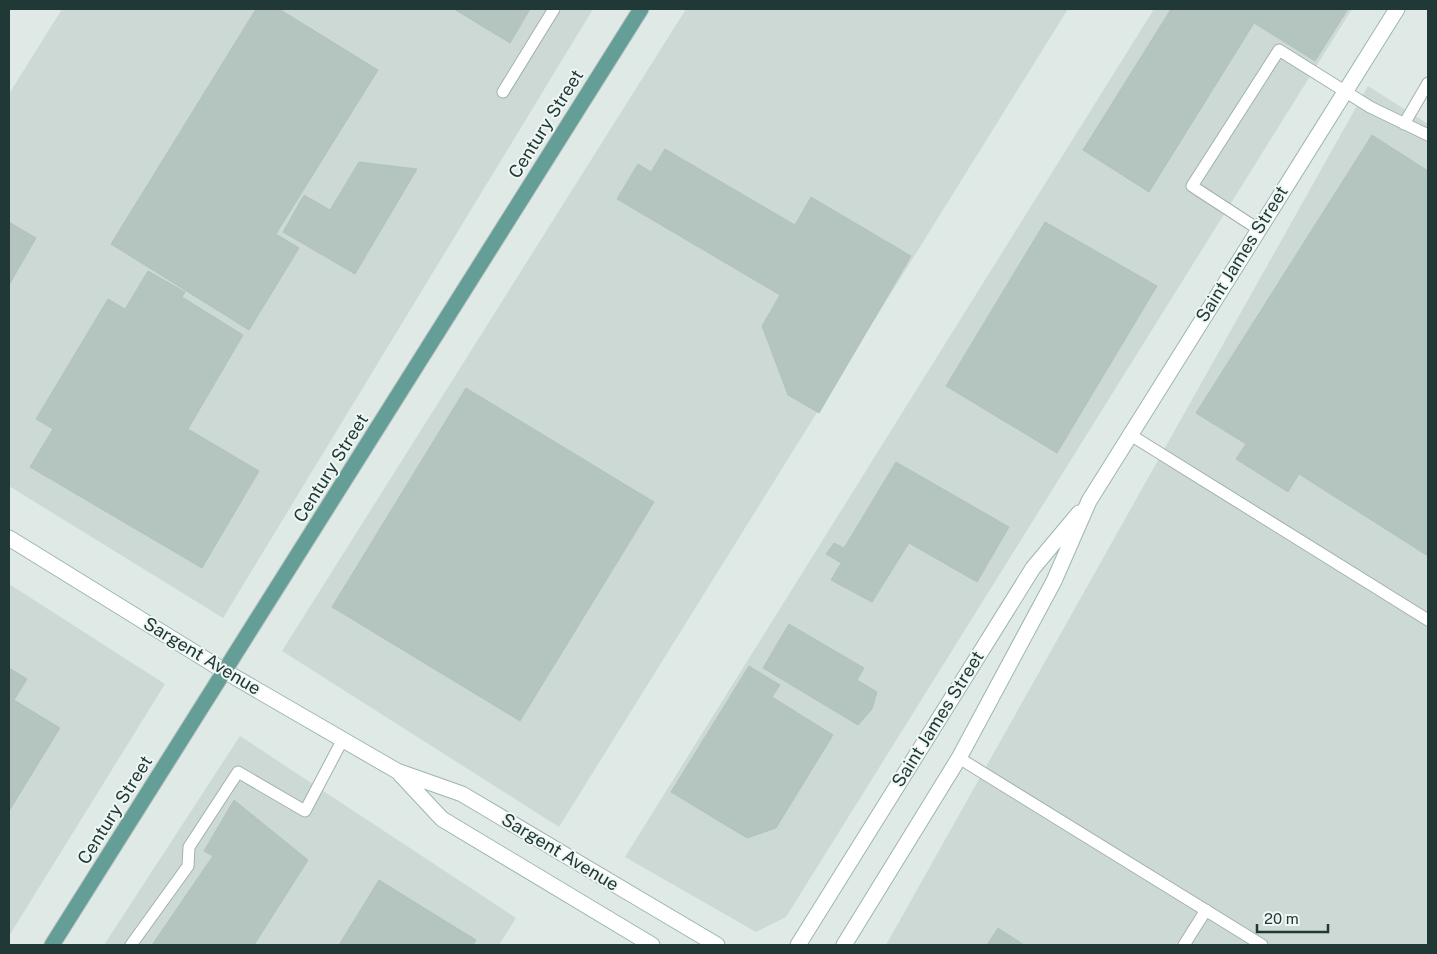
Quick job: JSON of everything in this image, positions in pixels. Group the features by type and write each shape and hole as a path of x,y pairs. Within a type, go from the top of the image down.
{"main road":[{"name":"Century Street","path":"52,945 226,672 641,9"},
{"name":"Saint James Street","path":"844,945 959,758 1054,581 1089,500 1397,9"},
{"name":"Saint James Street","path":"798,945 1032,568 1089,500"},
{"name":"Sargent Avenue","path":"9,538 226,672 397,771 462,794 717,945"},
{"name":"Sargent Avenue","path":"397,771 442,819 652,945"}],"lane":[{"path":"503,92 554,9"},
{"path":"1258,229 1192,186 1279,50 1344,92 1428,135"},
{"path":"1404,124 1428,83"},
{"path":"1129,434 1428,620"},
{"path":"132,945 188,866 189,847 238,772 305,811 343,739"},
{"path":"959,758 1262,945"},
{"path":"1184,945 1206,910"}],"shaded area":[{"path":"62,9 593,9 223,618 9,486 9,94"},
{"path":"686,9 1068,9 559,827 282,651"},
{"path":"1154,9 1352,9 786,917 756,932 625,857"},
{"path":"1368,86 1428,124 1428,945 886,945"},
{"path":"9,584 165,684 9,936"},
{"path":"240,736 516,918 499,945 104,945"}],"building":[{"path":"256,9 279,9 378,70 276,234 299,248 249,330 111,244"},
{"path":"454,9 530,9 510,43"},
{"path":"1171,9 1348,9 1315,61 1254,23 1149,192 1083,150"},
{"path":"1372,135 1428,171 1428,556 1299,474 1288,492 1236,459 1246,444 1196,413"},
{"path":"665,149 795,225 811,197 911,256 819,413 788,395 762,326 780,295 617,199 638,164 651,172"},
{"path":"359,162 417,169 355,274 283,232 304,195 330,210"},
{"path":"9,222 36,238 9,285"},
{"path":"1045,222 1157,286 1057,453 946,386"},
{"path":"148,271 185,292 182,297 243,335 188,429 259,471 202,568 30,467 53,429 36,419 108,299 125,309"},
{"path":"466,388 654,502 520,721 332,607"},
{"path":"896,462 1009,527 977,582 909,543 872,602 831,580 841,563 826,554 834,543 844,548"},
{"path":"789,624 864,668 857,680 877,692 872,709 858,725 763,668"},
{"path":"749,666 780,685 772,697 833,735 776,828 747,838 671,792"},
{"path":"9,668 27,679 14,700 60,728 9,811"},
{"path":"234,800 308,860 254,945 152,945 213,856 204,851"},
{"path":"379,880 476,940 473,945 339,945"},
{"path":"998,928 1024,945 987,945"}]}
